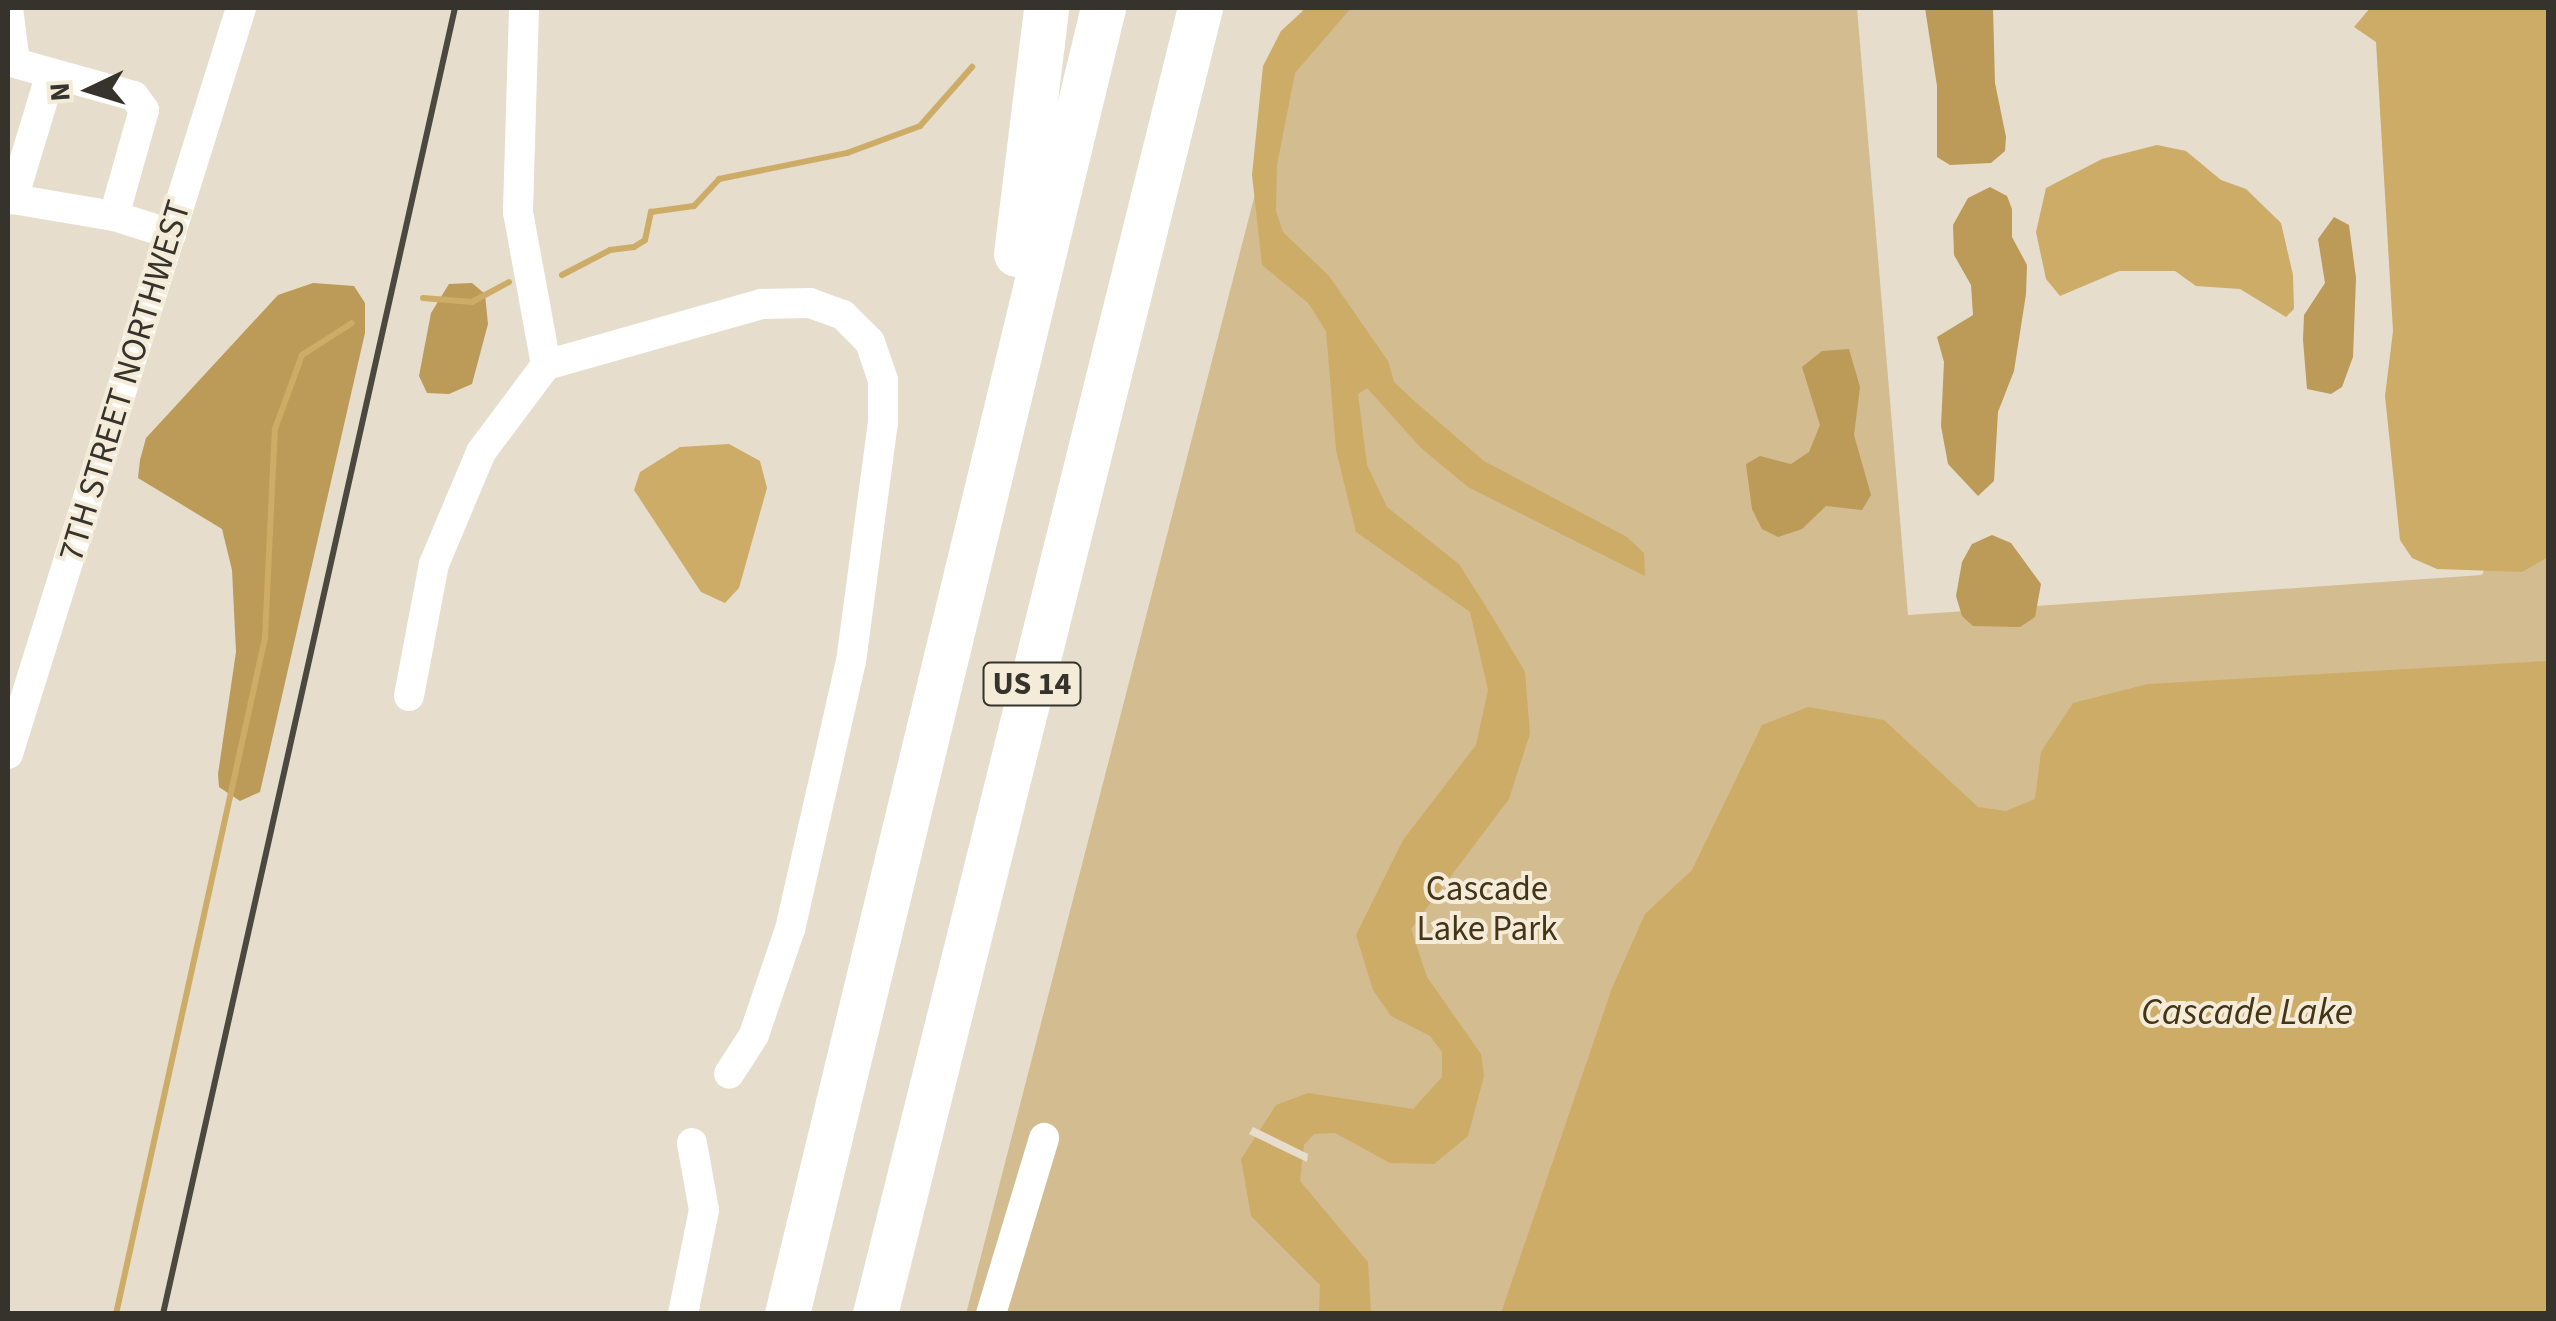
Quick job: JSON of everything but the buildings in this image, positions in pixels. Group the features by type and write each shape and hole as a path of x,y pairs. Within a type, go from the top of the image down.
{"highway":[{"path":"966,565 1023,208 1046,8"},
{"name":"US 14","path":"787,1314 1104,8"},
{"name":"US 14","path":"875,1314 1200,8"}],"street":[{"path":"8,8 15,63 134,96 144,110 114,216"},
{"name":"7TH STREET NORTHWEST","path":"8,754 241,8"},
{"path":"524,8 518,212 546,365"},
{"path":"51,73 13,199 114,216 171,234"},
{"path":"409,696 440,548 481,452 546,365 761,304 810,303 843,315 870,342 883,380 880,462 847,680 790,928 754,1036 729,1074"},
{"path":"991,1314 1044,1138"},
{"path":"683,1314 704,1210 692,1143"}],"green space":[{"name":"Cascade Lake Park","path":"1303,8 1857,8 1908,615 2482,575 2548,428 2548,1313 966,1314"}],"shaded area":[{"path":"1925,8 1993,8 1995,83 2006,137 2005,151 1991,163 1950,165 1937,157 1937,86"},
{"path":"1990,187 2007,196 2012,209 2012,237 2027,265 2026,294 2014,371 1998,412 1994,481 1978,496 1948,464 1941,426 1944,362 1937,337 1973,315 1971,285 1954,255 1953,225 1968,198"},
{"path":"2334,217 2349,225 2356,278 2353,357 2342,387 2331,394 2307,389 2303,340 2304,315 2325,283 2318,239"},
{"path":"313,283 354,286 365,303 365,333 260,792 240,801 219,787 218,774 236,652 232,570 222,529 138,478 140,460 146,438 278,295"},
{"path":"472,283 485,294 488,324 472,384 449,394 427,393 419,376 431,313 449,284"},
{"path":"1849,349 1860,387 1854,435 1871,495 1862,510 1826,506 1802,529 1778,537 1762,529 1752,509 1746,464 1760,456 1791,464 1809,452 1820,425 1802,367 1822,351"},
{"path":"1992,535 2011,543 2041,584 2035,617 2020,627 1973,626 1962,616 1956,596 1962,562 1972,544"}],"water":[{"path":"1306,8 1351,8 1295,73 1277,165 1276,211 1283,232 1329,276 1388,361 1394,382 1412,399 1484,461 1627,537 1644,553 1645,576 1468,487 1421,448 1367,388 1358,394 1367,465 1387,507 1459,564 1525,672 1530,734 1509,799 1411,929 1427,977 1481,1054 1484,1076 1468,1136 1434,1164 1390,1163 1335,1133 1314,1134 1304,1145 1300,1181 1368,1262 1371,1313 1319,1313 1320,1285 1251,1216 1241,1159 1276,1105 1308,1093 1413,1109 1442,1077 1442,1052 1430,1036 1391,1016 1373,990 1356,935 1403,840 1476,745 1488,690 1470,612 1356,532 1336,450 1326,331 1308,303 1262,265 1252,175 1263,66 1281,31"},
{"path":"2370,8 2548,8 2548,557 2522,572 2437,569 2412,558 2400,540 2385,396 2393,331 2376,42 2354,27"},
{"path":"2157,145 2186,151 2221,180 2246,189 2281,223 2293,275 2294,309 2286,317 2240,289 2196,286 2175,271 2119,271 2060,296 2046,279 2036,232 2046,188 2102,159"},
{"path":"729,444 760,461 767,488 739,588 725,603 701,592 634,490 640,472 680,447"},
{"name":"Cascade Lake","path":"2548,661 2548,1313 1501,1313 1612,988 1645,914 1692,870 1762,725 1808,707 1884,720 1978,807 2006,811 2035,799 2041,752 2073,703 2148,684"}],"pier":[{"path":"1253,1127 1308,1154 1307,1162 1249,1134"}],"waterway":[{"path":"562,275 610,250 634,247 645,240 651,212 694,206 719,179 847,153 920,126 972,67"},
{"path":"423,298 472,302 509,282"},
{"path":"116,1314 265,638 275,429 302,355 352,323"}],"railway":[{"path":"163,1314 455,8"}]}
